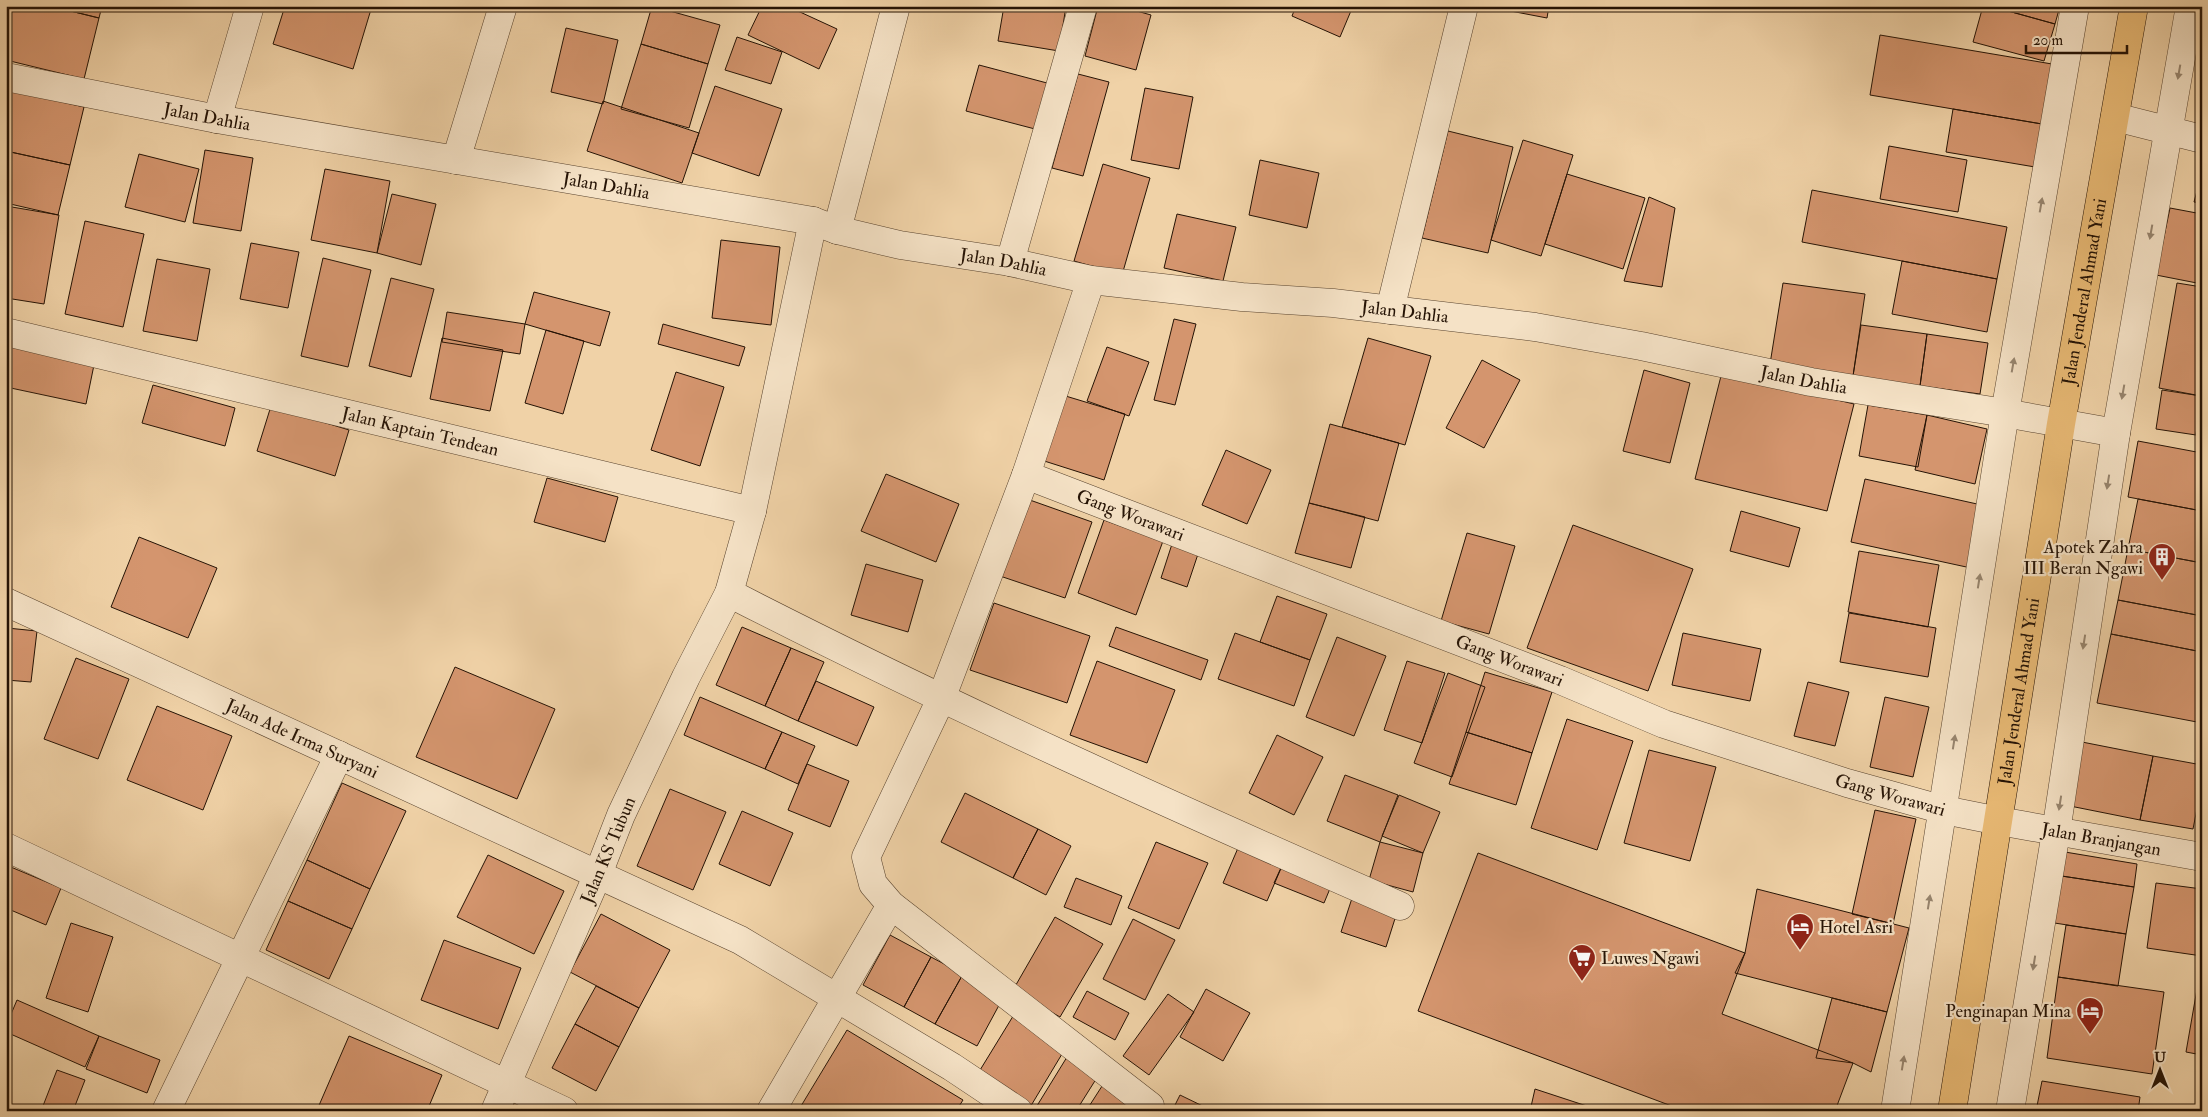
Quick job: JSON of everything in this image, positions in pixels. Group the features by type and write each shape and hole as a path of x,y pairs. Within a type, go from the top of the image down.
{"main road":[{"name":"Jalan Jenderal Ahmad Yani","path":"1952,1111 2061,424 2134,6"}],"street":[{"path":"217,119 250,6"},
{"path":"456,160 503,6"},
{"path":"896,6 825,225 752,511 729,593 941,699 1188,813 1400,906"},
{"path":"1010,262 1083,6"},
{"path":"1390,310 1464,6"},
{"path":"1895,1111 1944,810 2005,413 2075,6"},
{"path":"2010,1111 2056,832 2116,434 2190,6"},
{"name":"Jalan Dahlia","path":"6,77 217,119 825,225 900,246 1010,262 1091,280 1535,326 1642,346 1811,382 2005,413 2116,434"},
{"path":"2115,116 2202,139"},
{"path":"1091,280 1026,475 941,699 866,857 873,884 891,905 1150,1106 1150,1111"},
{"name":"Jalan Kaptain Tendean","path":"6,332 752,511"},
{"name":"Gang Worawari","path":"1026,475 1560,680 1664,724 1847,783 1944,810 1999,821"},
{"name":"Jalan KS Tubun","path":"495,1111 598,874 621,815 686,677 729,593"},
{"name":"Jalan Ade Irma Suryani","path":"6,602 740,940 837,996 952,1067 1018,1111"},
{"path":"166,1111 339,755"},
{"name":"Jalan Branjangan","path":"1999,821 2202,857"},
{"path":"6,847 564,1111"},
{"path":"771,1111 891,905"}],"building":[{"path":"6,6 50,6 99,18 84,79 6,60"},
{"path":"50,6 102,6 99,18"},
{"path":"285,6 372,6 353,69 273,44"},
{"path":"652,6 720,25 708,64 641,44"},
{"path":"762,6 787,6 837,29 819,69 748,35"},
{"path":"1004,6 1066,6 1059,51 998,41"},
{"path":"1098,6 1119,6 1151,15 1136,70 1085,56"},
{"path":"1296,6 1353,6 1340,37 1292,16"},
{"path":"1501,6 1549,6 1547,18 1500,9"},
{"path":"1983,6 1990,6 2055,24 2044,61 1973,42"},
{"path":"1990,6 2060,6 2055,24"},
{"path":"566,28 618,40 603,104 551,92"},
{"path":"1880,35 2052,64 2042,124 1870,95"},
{"path":"737,37 782,52 771,84 725,70"},
{"path":"641,44 708,64 689,128 621,109"},
{"path":"979,65 1047,83 1035,129 966,111"},
{"path":"1078,74 1109,82 1083,176 1052,168"},
{"path":"715,86 782,109 759,176 692,153"},
{"path":"1145,88 1193,97 1179,169 1131,160"},
{"path":"6,89 84,107 70,165 6,151"},
{"path":"603,101 699,133 682,183 587,151"},
{"path":"1953,109 2042,124 2035,167 1946,152"},
{"path":"1448,131 1513,147 1488,253 1422,238"},
{"path":"1523,140 1573,155 1541,256 1491,240"},
{"path":"1889,146 1967,160 1958,212 1880,199"},
{"path":"205,150 253,158 241,231 193,223"},
{"path":"6,151 70,165 58,215 6,203"},
{"path":"139,154 199,169 185,222 125,207"},
{"path":"1260,160 1319,173 1307,228 1249,215"},
{"path":"1103,164 1150,178 1122,275 1074,261"},
{"path":"325,169 390,181 377,253 311,240"},
{"path":"2202,172 2202,203 2194,202"},
{"path":"1567,174 1645,198 1623,269 1545,244"},
{"path":"1812,190 2007,227 1997,279 1802,242"},
{"path":"392,194 436,204 421,265 377,253"},
{"path":"1649,197 1675,208 1662,287 1624,281"},
{"path":"6,206 59,215 44,304 6,298"},
{"path":"2170,208 2202,214 2202,284 2156,275"},
{"path":"1177,214 1236,227 1223,281 1164,268"},
{"path":"85,221 144,234 123,327 65,314"},
{"path":"721,240 780,247 771,325 712,318"},
{"path":"251,243 299,252 288,308 240,299"},
{"path":"323,258 371,270 348,367 301,356"},
{"path":"157,259 210,269 197,341 143,331"},
{"path":"1902,261 1997,279 1987,332 1892,314"},
{"path":"391,278 434,289 411,377 369,366"},
{"path":"1783,283 1865,294 1853,376 1770,364"},
{"path":"2177,283 2202,287 2201,396 2159,388"},
{"path":"534,292 610,312 600,346 525,324"},
{"path":"447,312 525,324 520,354 442,342"},
{"path":"1174,319 1196,324 1175,405 1154,400"},
{"path":"663,324 745,347 739,366 658,344"},
{"path":"1861,325 1927,334 1920,386 1853,376"},
{"path":"546,330 584,341 563,414 525,403"},
{"path":"1927,334 1988,343 1980,394 1920,386"},
{"path":"442,338 503,350 490,411 430,399"},
{"path":"1368,338 1431,356 1405,445 1342,427"},
{"path":"9,342 95,360 86,404 6,387 6,358"},
{"path":"1107,347 1149,362 1129,416 1087,401"},
{"path":"1482,360 1520,380 1484,448 1446,428"},
{"path":"1644,370 1690,383 1670,463 1623,451"},
{"path":"676,372 724,387 700,466 651,450"},
{"path":"1722,372 1854,404 1827,511 1695,479"},
{"path":"153,385 235,408 225,446 142,423"},
{"path":"2162,390 2201,396 2196,435 2156,429"},
{"path":"1059,394 1125,414 1104,480 1038,459"},
{"path":"2202,396 2202,436 2196,435"},
{"path":"1868,405 1927,415 1918,467 1859,456"},
{"path":"271,406 349,430 335,476 257,451"},
{"path":"1927,415 1987,429 1975,484 1915,470"},
{"path":"1330,424 1399,443 1378,521 1309,503"},
{"path":"2138,441 2202,453 2202,511 2128,497"},
{"path":"1226,450 1271,470 1247,524 1202,505"},
{"path":"886,474 959,504 936,562 861,531"},
{"path":"547,478 618,497 605,542 534,522"},
{"path":"1865,479 1986,506 1971,568 1851,542"},
{"path":"1027,499 1092,522 1065,598 1000,576"},
{"path":"2138,499 2202,511 2202,563 2128,549"},
{"path":"1309,503 1365,517 1351,568 1295,553"},
{"path":"1741,511 1800,528 1789,567 1730,551"},
{"path":"1104,520 1163,541 1136,615 1078,593"},
{"path":"1573,525 1693,569 1648,691 1527,648"},
{"path":"1467,533 1515,546 1489,634 1441,621"},
{"path":"139,537 217,568 188,638 111,607"},
{"path":"1172,544 1198,554 1187,587 1161,578"},
{"name":"Apotek Zahra III Beran Ngawi","path":"2128,549 2202,563 2202,616 2118,600"},
{"path":"1859,551 1939,565 1928,627 1848,612"},
{"path":"866,564 923,580 908,632 851,615"},
{"path":"1277,596 1327,614 1310,660 1260,642"},
{"path":"2118,600 2202,616 2202,652 2111,634"},
{"path":"994,603 1090,636 1067,703 970,670"},
{"path":"1849,613 1936,628 1928,677 1840,662"},
{"path":"742,627 791,648 765,706 716,685"},
{"path":"1116,627 1208,660 1201,680 1109,646"},
{"path":"7,628 37,631 31,682 6,680"},
{"path":"1235,633 1310,660 1294,706 1218,679"},
{"path":"1683,633 1761,649 1750,701 1672,685"},
{"path":"2111,634 2202,652 2202,696 2197,722 2097,703"},
{"path":"1337,637 1386,656 1354,736 1306,717"},
{"path":"791,648 824,662 798,721 765,706"},
{"path":"76,658 129,679 98,759 44,739"},
{"path":"1097,661 1175,690 1147,763 1070,735"},
{"path":"1407,661 1445,673 1422,743 1384,730"},
{"path":"455,667 555,709 517,799 416,757"},
{"path":"1485,672 1552,692 1532,753 1466,732"},
{"path":"1448,673 1485,687 1452,777 1414,763"},
{"path":"816,681 874,707 857,746 798,721"},
{"path":"1808,682 1849,692 1835,746 1794,736"},
{"path":"700,697 782,732 765,769 684,735"},
{"path":"1885,697 1929,707 1913,777 1870,767"},
{"path":"157,706 232,736 203,810 127,780"},
{"path":"1567,719 1633,741 1597,850 1531,828"},
{"path":"782,732 815,746 798,784 765,769"},
{"path":"1466,732 1532,753 1516,805 1449,784"},
{"path":"1277,735 1323,757 1294,815 1249,793"},
{"path":"2082,742 2153,756 2140,820 2070,806"},
{"path":"1649,750 1716,767 1690,861 1624,843"},
{"path":"2153,756 2202,765 2202,783 2193,829 2140,820"},
{"path":"807,764 849,781 830,827 788,810"},
{"path":"1345,775 1398,795 1380,842 1327,821"},
{"path":"342,783 406,811 370,889 307,860"},
{"path":"670,789 726,812 693,890 637,866"},
{"path":"965,793 1038,829 1013,878 941,842"},
{"path":"1399,795 1440,812 1423,853 1382,836"},
{"path":"1875,810 1916,819 1893,924 1852,914"},
{"path":"742,811 793,833 770,886 719,864"},
{"path":"1038,829 1071,846 1046,895 1013,878"},
{"path":"1241,841 1285,859 1267,901 1223,883"},
{"path":"1156,842 1208,863 1179,929 1128,908"},
{"path":"1380,842 1423,853 1413,892 1369,880"},
{"path":"2059,851 2137,864 2134,887 2055,875"},
{"name":"Luwes Ngawi","path":"1478,853 1745,953 1722,1014 1853,1063 1835,1111 1685,1111 1418,1011"},
{"path":"488,855 564,891 534,954 457,917"},
{"path":"1285,859 1334,879 1324,903 1274,883"},
{"path":"307,860 370,889 352,929 288,901"},
{"path":"6,865 61,888 46,925 6,908"},
{"path":"2055,875 2134,887 2126,934 2048,922"},
{"path":"1076,878 1122,896 1111,925 1064,907"},
{"path":"2156,883 2202,889 2202,956 2147,948"},
{"path":"1757,889 1909,928 1887,1012 1735,973 1745,953"},
{"path":"1354,892 1399,906 1386,947 1341,932"},
{"path":"288,901 352,929 329,979 266,950"},
{"path":"601,914 670,950 639,1008 570,972"},
{"path":"1055,917 1103,944 1060,1017 1013,990"},
{"path":"1133,919 1175,940 1145,1000 1103,979"},
{"path":"71,923 113,937 88,1012 46,998"},
{"path":"2066,925 2126,934 2118,986 2058,977"},
{"path":"890,935 931,957 904,1007 863,985"},
{"path":"444,940 521,968 498,1029 421,1000"},
{"path":"931,957 963,974 935,1024 904,1007"},
{"path":"963,974 1004,996 977,1046 935,1024"},
{"path":"2058,977 2164,992 2152,1074 2047,1058"},
{"path":"596,986 639,1008 619,1047 575,1024"},
{"path":"1206,989 1250,1013 1223,1061 1180,1037"},
{"path":"2197,989 2202,990 2202,1055 2186,1052"},
{"path":"1087,991 1129,1013 1115,1040 1073,1017"},
{"path":"1168,994 1194,1012 1149,1075 1123,1056"},
{"path":"1832,998 1887,1012 1871,1072 1853,1063 1816,1058"},
{"path":"17,1000 99,1036 85,1067 6,1032 6,1026"},
{"path":"1015,1013 1065,1049 1029,1109 977,1075"},
{"path":"575,1024 619,1047 596,1091 552,1068"},
{"path":"847,1030 963,1100 956,1111 798,1111"},
{"path":"99,1036 160,1060 147,1093 86,1069"},
{"path":"349,1036 442,1075 427,1111 317,1110"},
{"path":"1067,1057 1098,1076 1076,1111 1037,1111 1035,1109"},
{"path":"57,1070 85,1080 73,1111 41,1111"},
{"path":"2042,1081 2140,1097 2138,1111 2036,1111"},
{"path":"1104,1083 1136,1105 1132,1111 1086,1111"},
{"path":"1535,1089 1599,1110 1599,1111 1530,1111"},
{"path":"1180,1095 1213,1111 1172,1111"}],"place":[{"name":"Apotek Zahra III Beran Ngawi","path":"2162,581"},
{"name":"Hotel Asri","path":"1800,951"},
{"name":"Luwes Ngawi","path":"1582,982"},
{"name":"Penginapan Mina","path":"2090,1035"}]}
